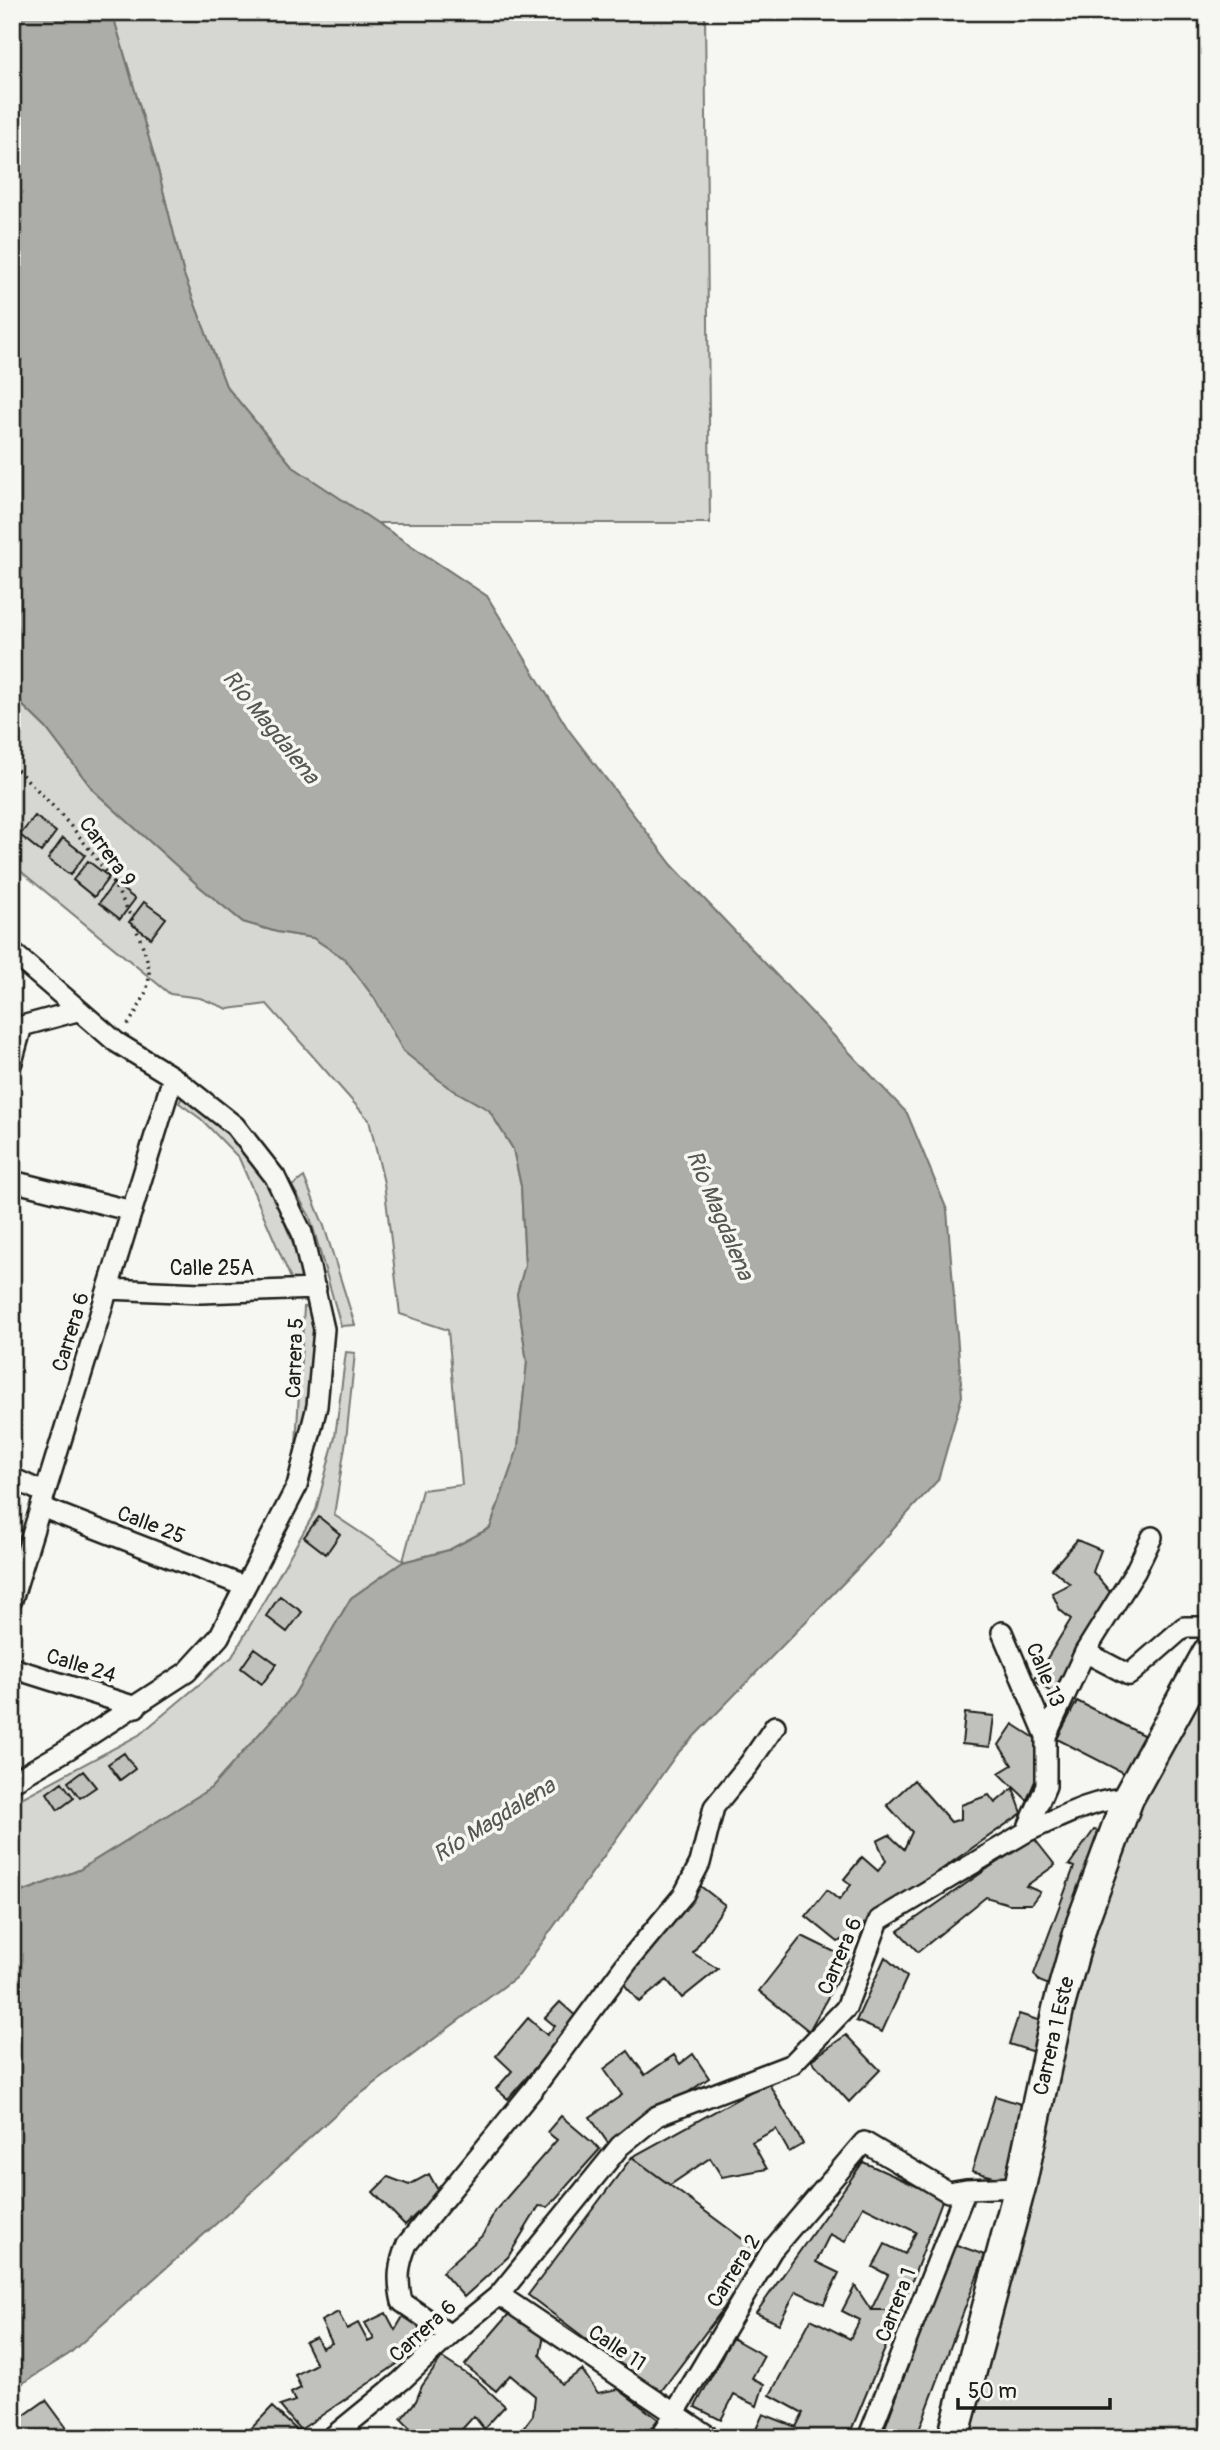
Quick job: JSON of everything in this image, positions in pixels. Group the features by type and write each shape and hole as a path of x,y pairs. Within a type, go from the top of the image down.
{"main road":[{"name":"Carrera 1 Este","path":"953,2438 1020,2187 1058,2009 1082,1923 1128,1798 1208,1653"}],"street":[{"name":"Carrera 5","path":"12,953 116,1042 173,1077 235,1126 275,1177 302,1233 324,1329 317,1406 297,1486 219,1637 187,1672 136,1707 12,1782"},
{"path":"12,1062 17,1027 77,1011"},
{"name":"Carrera 6","path":"12,1600 173,1077"},
{"path":"12,1181 132,1212"},
{"name":"Calle 25A","path":"108,1289 201,1293 316,1289"},
{"name":"Calle 25","path":"12,1478 43,1500 244,1586"},
{"path":"1026,1832 1046,1786 1046,1736 1085,1652 1135,1572 1152,1537"},
{"path":"1085,1652 1129,1675 1184,1627 1208,1627"},
{"name":"Calle 13","path":"1002,1632 1046,1736"},
{"name":"Calle 24","path":"12,1668 136,1707"},
{"path":"450,2335 402,2302 398,2283 399,2263 407,2244 534,2088 629,1960 684,1894 700,1863 714,1807 775,1726"},
{"name":"Carrera 6","path":"331,2438 499,2295 620,2146 657,2116 792,2064 846,2008 879,1920 1026,1832 1112,1798 1128,1798"},
{"name":"Carrera 2","path":"660,2438 772,2250 864,2142 948,2192 966,2189"},
{"path":"966,2189 1020,2187"},
{"name":"Carrera 1","path":"868,2438 966,2189"},
{"name":"Calle 11","path":"499,2295 711,2438"}],"path":[{"name":"Carrera 9","path":"12,765 48,801 110,876 126,905 143,947 149,974 140,1007 116,1042"}],"shaded area":[{"path":"112,12 705,12 710,523 376,523 293,467 226,386 184,275 157,166"},
{"path":"12,695 46,728 94,791 200,887 243,922 277,932 313,938 345,959 375,999 404,1051 448,1087 489,1110 513,1149 521,1186 525,1265 517,1294 527,1362 518,1448 490,1528 449,1550 403,1562 351,1598 294,1695 211,1788 79,1870 12,1896 12,1803 139,1735 232,1657 316,1510 335,1437 346,1352 355,1353 346,1440 334,1515 403,1561 422,1490 462,1485 448,1330 400,1314 384,1183 369,1120 267,1004 228,1009 200,998 170,994 12,864"},
{"path":"184,1093 230,1132 268,1185 312,1286 295,1288 239,1158 201,1119 179,1103"},
{"path":"304,1177 324,1226 355,1325 341,1326 310,1217 292,1186"},
{"path":"320,1305 306,1489 266,1564 294,1479 304,1307"},
{"path":"1208,1656 1208,2438 953,2438 1082,1923"}],"water":[{"name":"Río Magdalena","path":"12,12 112,12 157,166 184,275 226,386 293,467 487,596 568,729 672,865 907,1113 947,1210 962,1396 938,1480 856,1570 676,1755 519,1975 342,2108 69,2354 12,2390 12,1896 79,1870 211,1788 294,1695 351,1598 403,1562 449,1550 490,1528 518,1448 527,1362 517,1294 525,1265 521,1186 513,1149 489,1110 448,1087 403,1051 375,999 345,959 313,938 277,932 243,922 200,887 94,791 46,728 12,695"}],"building":[{"path":"35,816 56,832 41,852 20,835"},
{"path":"63,838 85,855 70,875 48,859"},
{"path":"88,861 109,877 94,897 73,880"},
{"path":"114,883 135,899 120,919 99,903"},
{"path":"144,902 166,918 151,938 129,922"},
{"path":"319,1517 340,1534 326,1554 304,1537"},
{"path":"1077,1540 1101,1550 1093,1572 1111,1593 1052,1693 1034,1680 1071,1619 1060,1610 1052,1593 1070,1584 1052,1569"},
{"path":"280,1596 302,1612 287,1632 266,1616"},
{"path":"255,1648 277,1664 262,1684 241,1668"},
{"path":"1077,1701 1147,1737 1127,1775 1057,1739"},
{"path":"965,1713 994,1716 990,1747 962,1744"},
{"path":"1013,1724 1038,1740 1038,1774 1027,1800 999,1773 1012,1765 999,1745"},
{"path":"124,1753 135,1769 120,1780 108,1764"},
{"path":"83,1771 96,1787 80,1798 68,1782"},
{"path":"914,1780 951,1822 961,1819 961,1805 989,1795 995,1803 1013,1788 1022,1813 838,1942 806,1916 827,1890 839,1900 851,1885 844,1879 862,1857 878,1871 886,1861 877,1841 889,1835 904,1849 912,1832 887,1805"},
{"path":"62,1782 74,1798 58,1810 47,1793"},
{"path":"1094,1830 1110,1833 1054,1987 1039,1981 1034,1974 1074,1867 1069,1865"},
{"path":"1033,1837 1055,1865 1026,1886 1040,1892 1031,1904 1009,1904 986,1897 918,1952 898,1931"},
{"path":"699,1885 725,1905 693,1953 718,1969 682,1998 667,1980 639,2002 623,1983"},
{"path":"802,1936 849,1959 809,2031 759,1991"},
{"path":"885,1957 907,1977 882,2032 856,2021"},
{"path":"560,2002 578,2018 508,2099 496,2089 512,2071 496,2056 528,2018 547,2035 555,2026 545,2018"},
{"path":"1019,2014 1050,2024 1040,2054 1009,2044"},
{"path":"846,2035 880,2070 849,2102 811,2060"},
{"path":"628,2051 645,2075 674,2055 680,2064 693,2054 709,2078 610,2146 590,2117 622,2095 604,2069"},
{"path":"768,2082 803,2144 789,2152 776,2129 752,2142 767,2169 722,2177 710,2158 670,2185 632,2157"},
{"path":"995,2096 1027,2106 1005,2180 972,2171"},
{"path":"561,2116 600,2149 548,2207 539,2206 508,2257 464,2297 442,2272 484,2234 494,2212 557,2140 547,2132"},
{"path":"632,2157 764,2255 659,2394 528,2295"},
{"path":"863,2162 943,2198 901,2310 871,2310 888,2275 873,2267 885,2244 905,2254 916,2232 863,2206 845,2242 830,2234 816,2262 839,2273 824,2304 796,2291 779,2324 756,2313"},
{"path":"429,2174 439,2192 405,2225 373,2192 388,2177 409,2185"},
{"path":"954,2244 985,2255 916,2438 881,2438"},
{"path":"855,2286 871,2310 901,2310 848,2438 752,2438 763,2414 796,2427 803,2413 770,2395 811,2319 850,2339 860,2320 842,2311"},
{"path":"513,2309 544,2336 540,2355 562,2384 582,2370 598,2393 618,2389 658,2419 644,2438 516,2438 533,2415 535,2396 510,2375 496,2391 465,2365"},
{"path":"407,2310 428,2343 300,2430 280,2406 295,2401 291,2393 301,2388 295,2375 316,2364 305,2342 316,2337 322,2348 332,2343 321,2321 338,2312 347,2329 358,2323 368,2342 374,2339 365,2323 386,2313 395,2330"},
{"path":"732,2338 764,2356 752,2378 764,2384 757,2406 734,2395 721,2420 695,2407"},
{"path":"442,2358 479,2382 505,2406 484,2429 474,2416 454,2438 420,2438 401,2419 416,2401 422,2386"},
{"path":"46,2400 74,2438 12,2438 12,2424"},
{"path":"272,2407 282,2416 305,2438 242,2438"}]}
